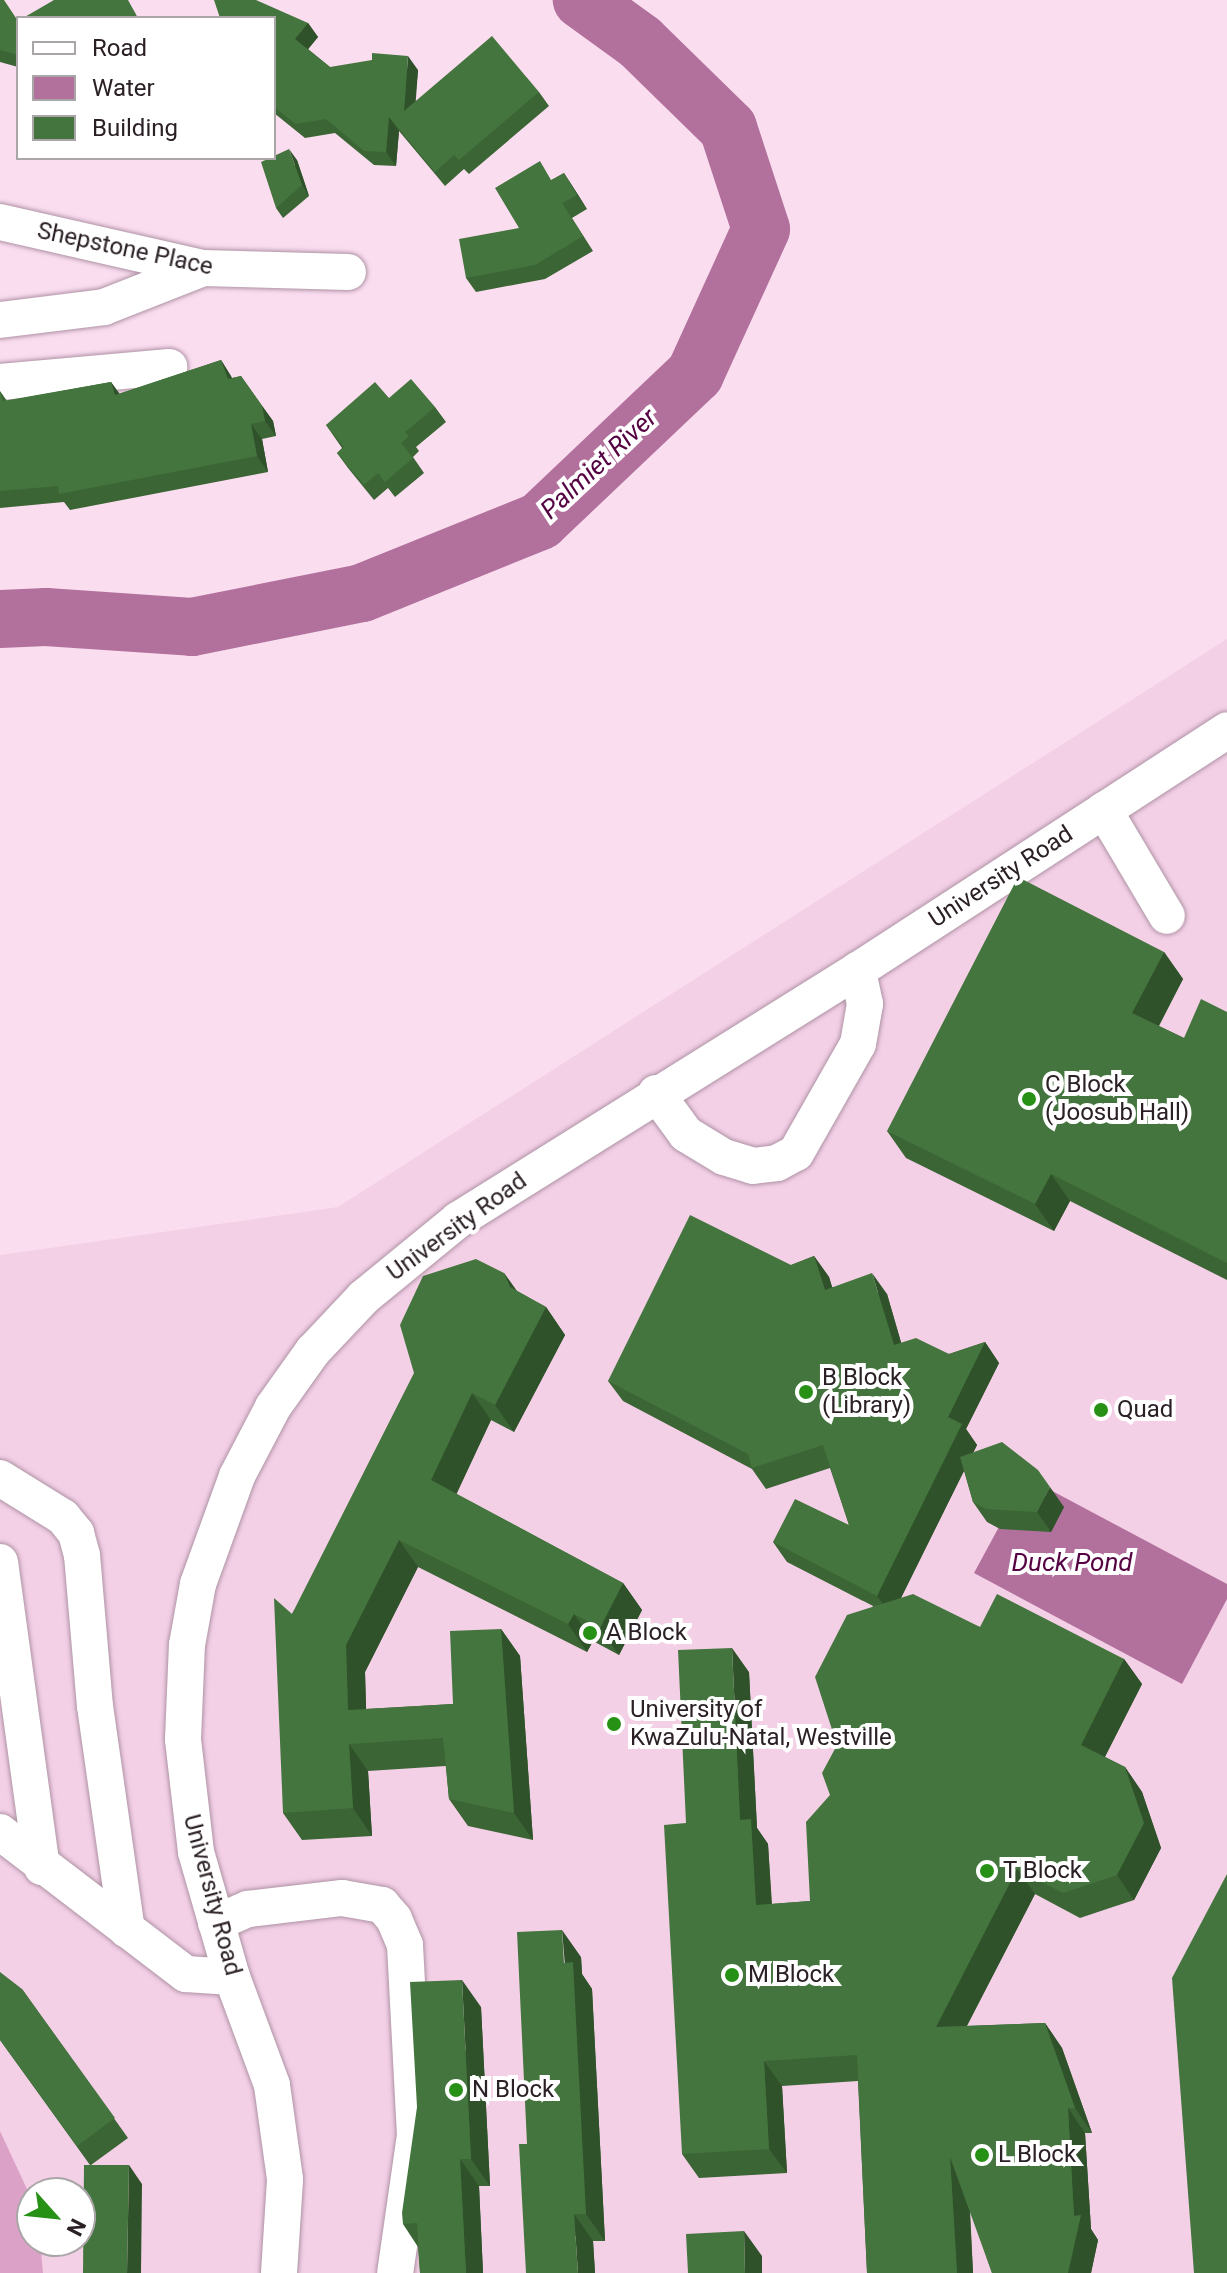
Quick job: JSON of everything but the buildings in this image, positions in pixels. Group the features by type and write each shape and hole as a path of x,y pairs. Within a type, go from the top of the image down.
{"street":[{"name":"Shepstone Place","path":"0,222 203,268 348,272"},
{"path":"0,320 104,307 203,268"},
{"path":"0,382 169,367"},
{"name":"University Road","path":"279,2273 285,2230 279,2131 272,2085 232,1977 216,1923 196,1852 187,1793 187,1645 210,1547 266,1420 313,1351 397,1265 656,1093 858,970 1227,730"},
{"path":"1104,810 1167,916"},
{"path":"656,1093 686,1134 724,1157 753,1166 777,1163 796,1153 858,1044 865,1004 858,970"},
{"path":"0,1478 63,1517 76,1533 82,1555 95,1706 127,1930"},
{"path":"0,1562 42,1867"},
{"path":"0,1832 186,1974 232,1977"},
{"path":"216,1923 248,1909 342,1898 382,1905 394,1919 405,1945 415,2135 395,2273"}],"shaded area":[{"name":"University of KwaZulu-Natal, Westville","path":"1227,639 1227,2273 0,2273 0,1255 338,1207"},
{"path":"0,2131 21,2177 16,2177 16,2257 42,2257 43,2273 0,2273"}],"water":[{"name":"Duck Pond","path":"1026,1477 1227,1584 1227,1599 1182,1684 974,1573"}],"waterway":[{"name":"Palmiet River","path":"0,619 46,617 192,627 362,593 540,521 695,374 761,229 728,128 640,42 582,0"}],"place":[{"name":"C Block (Joosub Hall)","path":"1029,1099"},
{"name":"B Block (Library)","path":"806,1392"},
{"name":"Quad","path":"1101,1410"},
{"name":"A Block","path":"590,1633"},
{"name":"University of KwaZulu-Natal, Westville","path":"614,1724"},
{"name":"T Block","path":"987,1871"},
{"name":"M Block","path":"732,1975"},
{"name":"N Block","path":"456,2090"},
{"name":"L Block","path":"982,2155"}]}
